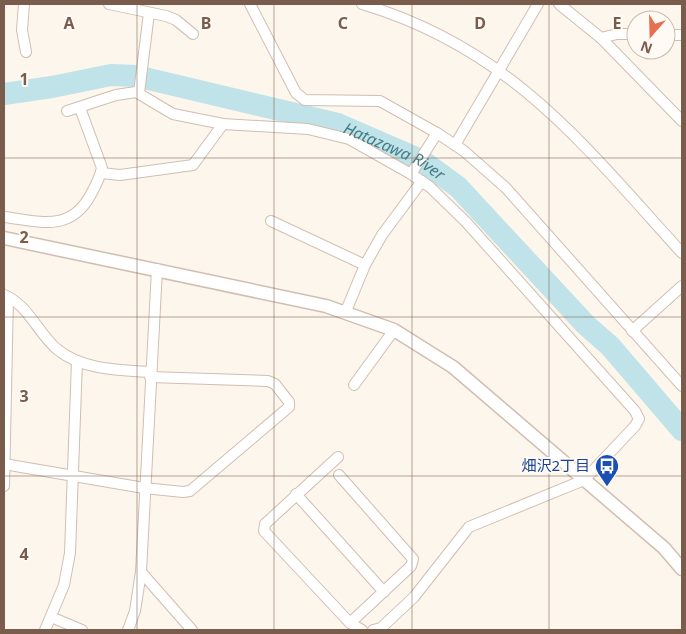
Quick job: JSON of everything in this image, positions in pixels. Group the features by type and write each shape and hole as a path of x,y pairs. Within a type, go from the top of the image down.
{"street":[{"path":"24,4 22,30 26,52"},
{"path":"109,4 176,20 193,34"},
{"path":"250,4 296,93 301,98 305,100 380,101 455,145 506,188 682,386"},
{"path":"362,4 433,30 498,69 568,127 682,253"},
{"path":"455,145 538,4"},
{"path":"559,4 601,38 682,121"},
{"path":"139,93 149,13"},
{"path":"601,38 626,34"},
{"path":"67,111 116,95 139,93 172,114 223,124 308,129 349,139 422,181 466,222 635,411 639,419 635,426 584,480 469,527 433,576 414,597 381,628 373,630"},
{"path":"4,217 48,222 62,221 70,218 85,204 101,173 100,159 80,108"},
{"path":"101,173 120,175 193,165 223,124"},
{"path":"412,174 436,133"},
{"path":"346,311 365,265 382,235 422,181"},
{"path":"271,221 365,265"},
{"path":"4,238 157,269 346,311 394,330 453,367 664,548 682,569"},
{"path":"128,630 135,611 141,572 157,269"},
{"path":"632,331 682,286"},
{"path":"5,464 144,488 190,491 289,407 289,402 275,384 268,381 150,375 110,369 77,361 58,350 28,314 6,296"},
{"path":"4,486 6,296"},
{"path":"354,385 394,330"},
{"path":"44,630 64,585 70,553 77,361"},
{"path":"338,457 264,524 264,531 350,623 362,630"},
{"path":"339,475 413,558 411,566 350,623"},
{"path":"296,494 384,592"},
{"path":"141,572 192,630"},
{"path":"51,617 82,630"}],"waterway":[{"name":"Hatazawa River","path":"4,94 111,75 136,76 338,124 421,160 458,187 586,325 610,346 682,430"}],"place":[{"name":"畑沢2丁目","path":"607,487"}]}
